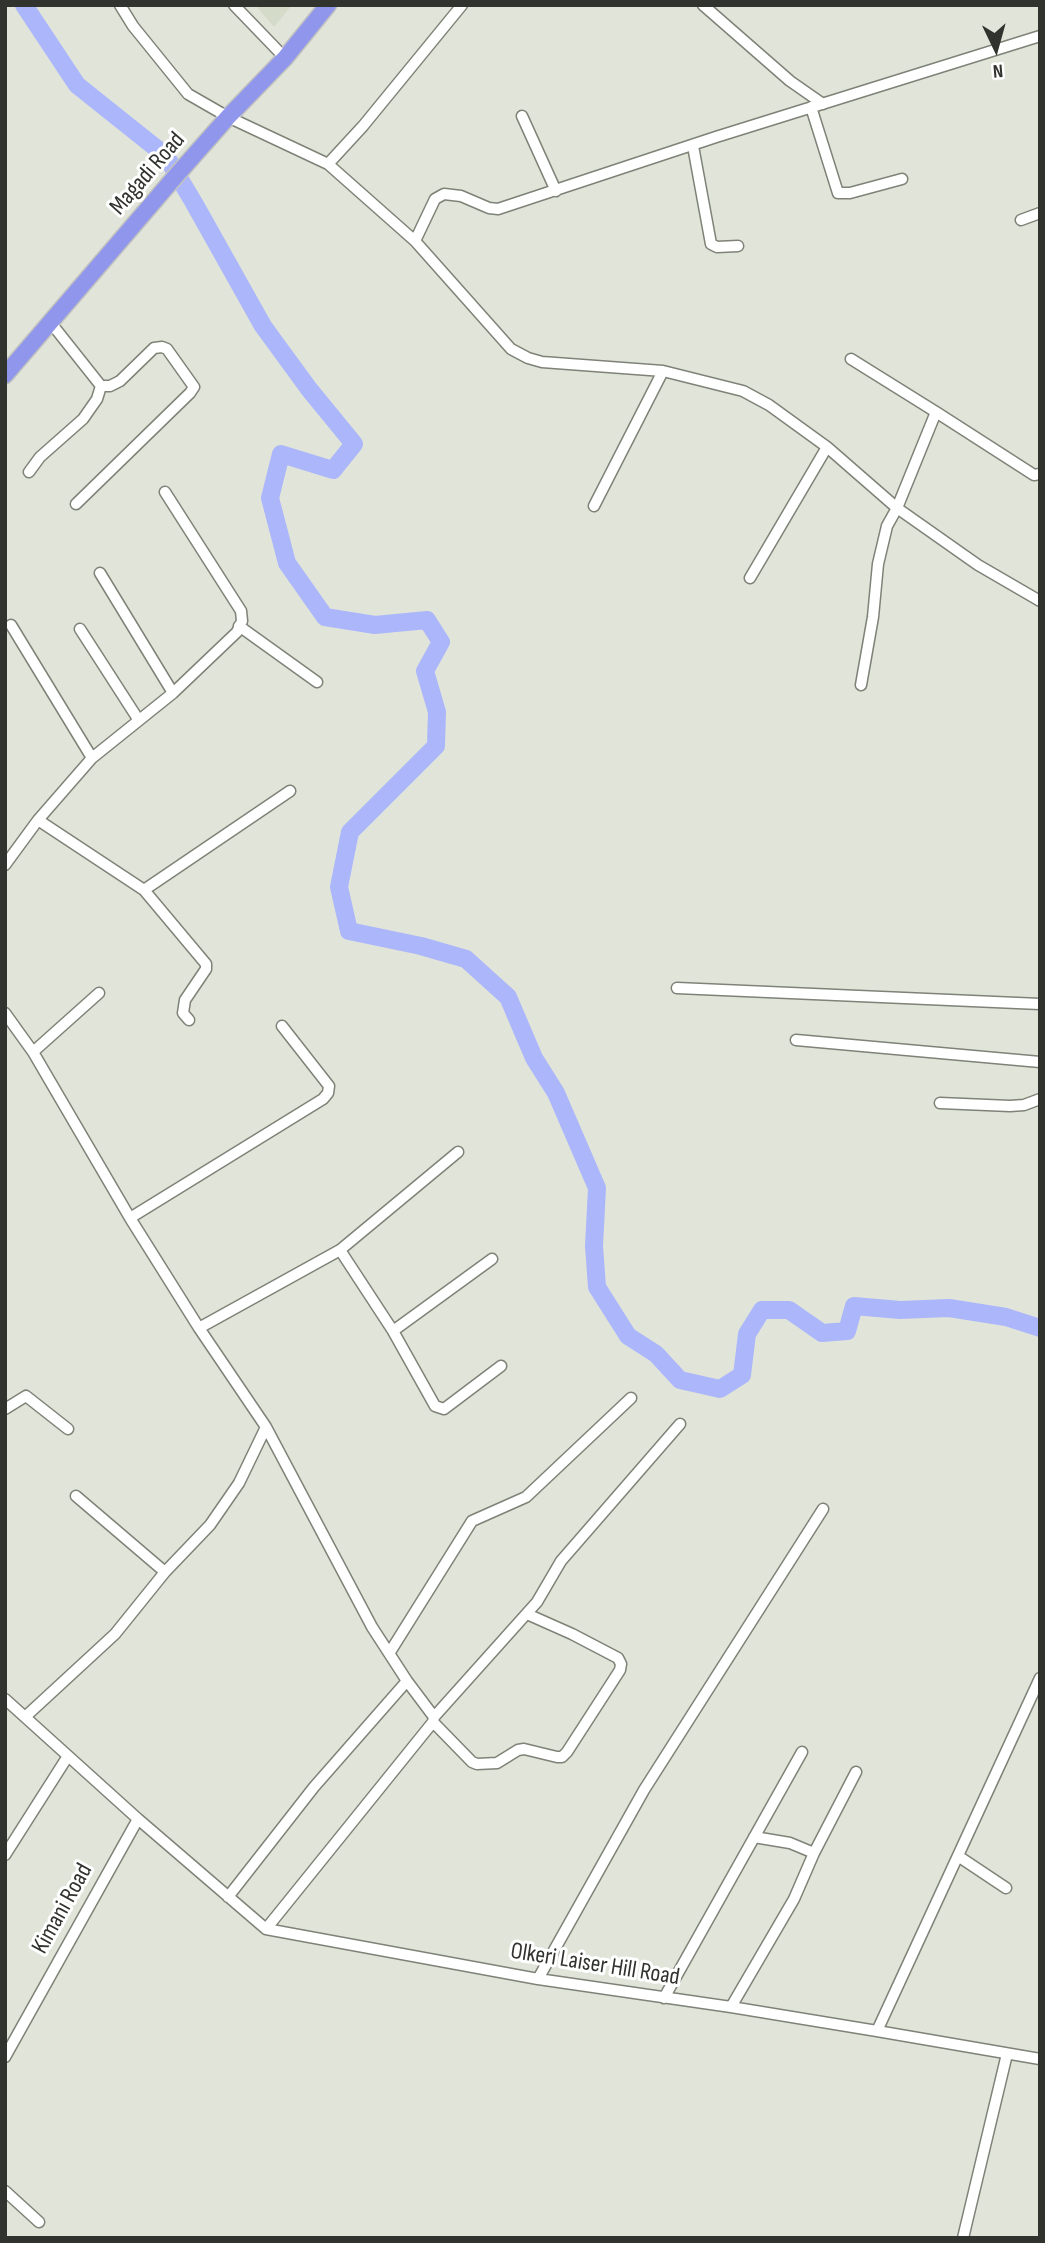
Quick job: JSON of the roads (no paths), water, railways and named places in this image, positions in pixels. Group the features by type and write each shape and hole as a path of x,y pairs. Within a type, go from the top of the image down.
{"highway":[{"name":"Magadi Road","path":"5,375 174,178 285,58 328,5"}],"street":[{"path":"120,5 132,26 188,94 228,117 328,164 415,242 511,349 542,362 663,371 743,391 769,405 827,447 897,508 978,565 1040,601"},
{"path":"234,5 285,58"},
{"path":"328,164 363,126 462,5"},
{"path":"703,5 790,81 823,104"},
{"path":"415,242 435,199 444,194 461,196 489,208 499,209 811,107 1040,36"},
{"path":"811,107 838,192 850,193 902,179"},
{"path":"522,116 556,191"},
{"path":"693,146 711,244 717,247 738,246"},
{"path":"1021,220 1040,213"},
{"path":"51,323 101,386"},
{"path":"76,504 194,389 167,349 162,347 154,348 120,381 110,386 101,386"},
{"path":"851,359 1034,475 1040,474"},
{"path":"594,506 663,371"},
{"path":"29,472 40,457 83,419 97,399 101,386"},
{"path":"861,685 873,617 878,564 887,526 936,412"},
{"path":"750,578 827,447"},
{"path":"5,865 38,820 92,758 173,693 237,632 240,626 241,611 165,492"},
{"path":"100,573 173,693"},
{"path":"11,625 92,758"},
{"path":"240,626 317,682"},
{"path":"80,629 138,719"},
{"path":"144,890 290,792"},
{"path":"38,820 144,890 207,967 186,996 183,1013 189,1020"},
{"path":"677,988 1040,1004"},
{"path":"33,1052 99,993"},
{"path":"5,1013 33,1052 130,1218 199,1328 266,1427 372,1627 433,1720 477,1764 497,1763 524,1749 562,1757 620,1670 618,1658 527,1614"},
{"path":"130,1218 312,1106 328,1093 329,1086 282,1026"},
{"path":"796,1041 1040,1062"},
{"path":"940,1103 1010,1106 1024,1105 1040,1099"},
{"path":"199,1328 340,1250 458,1152"},
{"path":"340,1250 393,1331 435,1406 444,1409 501,1366"},
{"path":"393,1331 492,1259"},
{"path":"5,1409 26,1396 68,1429"},
{"path":"390,1652 472,1521 526,1497 631,1398"},
{"path":"5,1699 266,1930 433,1720 537,1602 561,1561 680,1424"},
{"path":"25,1717 115,1634 217,1514 239,1483 266,1427"},
{"path":"76,1496 165,1572"},
{"path":"538,1979 644,1790 823,1509"},
{"path":"877,2031 1040,1678"},
{"path":"228,1897 314,1787 407,1681"},
{"path":"664,1998 802,1752"},
{"path":"5,1855 68,1756"},
{"path":"731,2007 794,1899 814,1853 856,1772"},
{"name":"Kimani Road","path":"5,2057 138,1819"},
{"path":"754,1837 790,1843 814,1853"},
{"path":"958,1856 1006,1888"},
{"name":"Olkeri Laiser Hill Road","path":"266,1930 538,1979 731,2007 1040,2059"},
{"path":"963,2238 1007,2054"},
{"path":"5,2191 39,2222"}],"waterway":[{"path":"24,5 77,85 166,156 263,326 354,444 333,470 281,454 270,498 287,563 325,617 375,625 427,620 441,642 425,671 437,712 436,746 350,832 339,887 349,931 421,946 466,959 508,997 534,1058 556,1093 597,1188 594,1246 597,1287 628,1336 656,1354 680,1380 720,1389 742,1375 747,1334 762,1310 789,1310 822,1333 847,1331 854,1306 900,1310 949,1308 1006,1317 1040,1328"}]}
